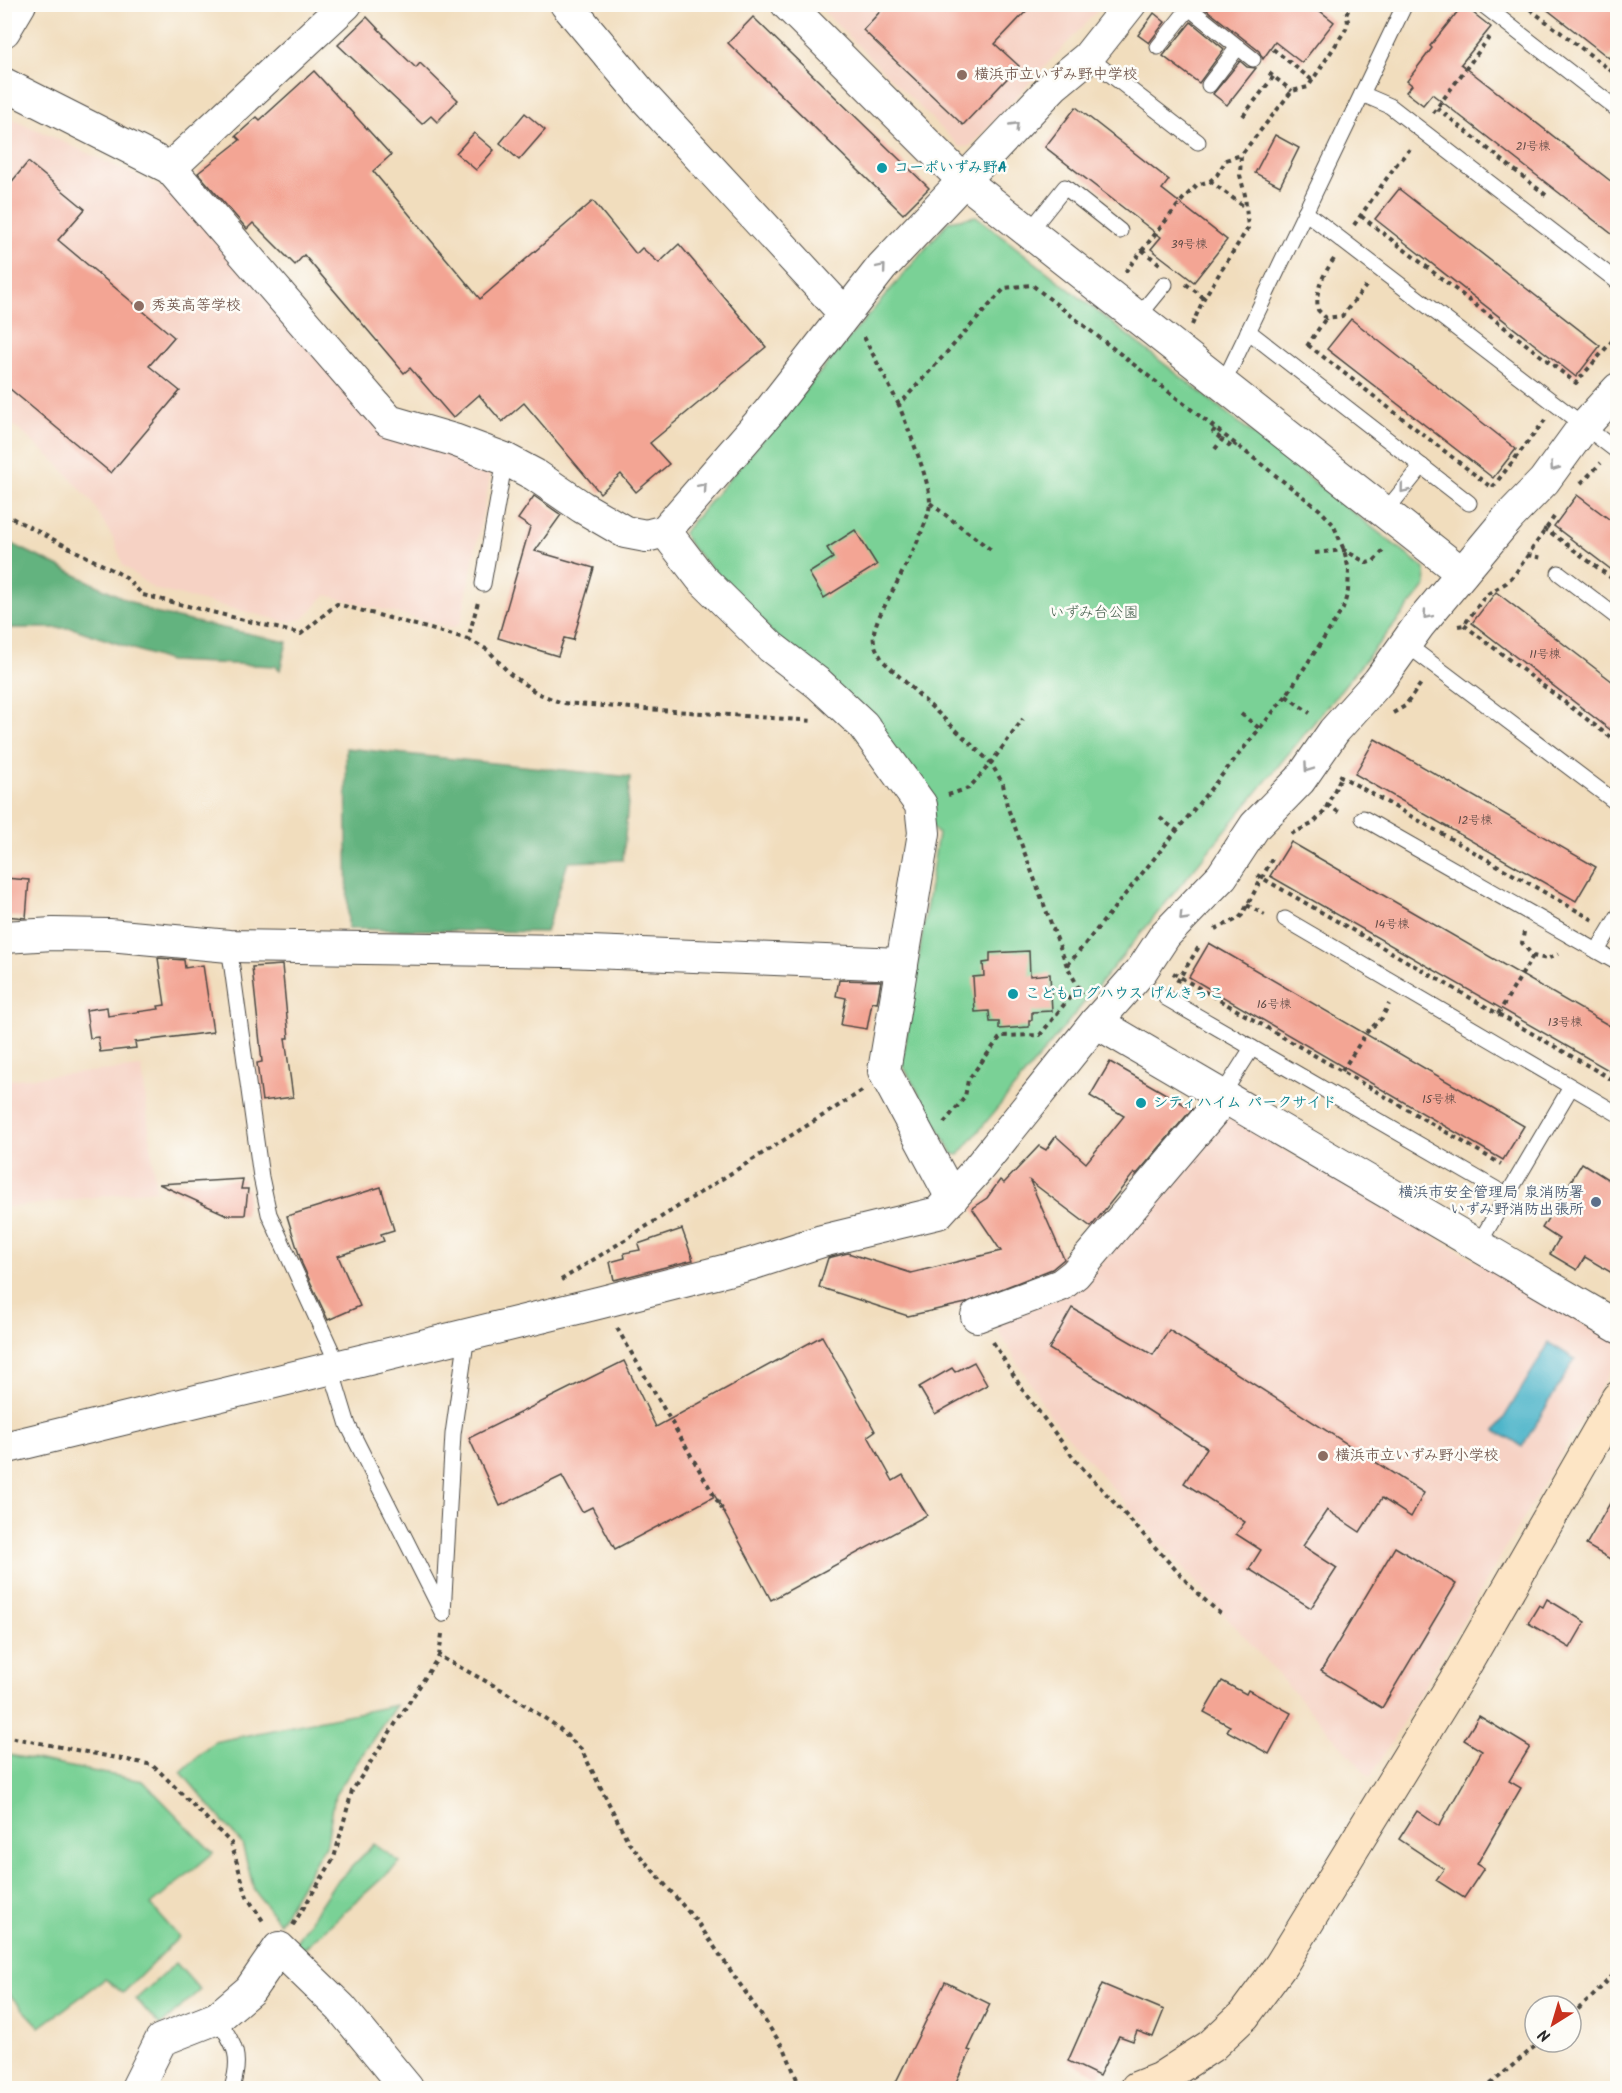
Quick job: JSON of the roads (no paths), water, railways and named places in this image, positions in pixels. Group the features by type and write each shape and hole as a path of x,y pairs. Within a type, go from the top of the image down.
{"street":[{"path":"4,31 20,4"},
{"path":"170,168 346,4"},
{"path":"566,4 645,98 854,324"},
{"path":"787,4 963,180 1462,573"},
{"path":"4,84 170,168 389,421 454,440 505,459 535,475 582,507 625,532 646,536 665,531 768,413 854,324 882,267 1053,86 1088,57 1130,4"},
{"path":"4,1448 602,1302 751,1264 822,1241 938,1213 977,1170 1150,957 1165,935 1222,876 1255,826 1300,780 1334,731 1379,681 1423,657 1419,625 1544,481 1584,426 1617,389"},
{"path":"665,531 701,578 771,647 819,684 863,725 921,805 924,833 884,1071 952,1198"},
{"path":"4,937 53,934 109,935 229,946 565,951 902,964"},
{"path":"1096,1022 1617,1326"},
{"path":"977,1316 1061,1285 1075,1274 1223,1096"},
{"path":"1137,2088 1160,2079 1211,2046 1244,2015 1281,1965 1462,1670 1617,1398"},
{"path":"137,2088 161,2040 217,2018 250,1990 279,1948 341,2008 407,2088"}],"lane":[{"path":"1223,384 1405,4"},
{"path":"1482,4 1617,110"},
{"path":"1158,47 1186,6 1253,58"},
{"path":"1209,85 1238,46"},
{"path":"1088,57 1198,142"},
{"path":"1362,94 1390,106 1617,282"},
{"path":"1029,232 1065,187 1120,231"},
{"path":"1305,212 1614,449"},
{"path":"1138,317 1165,284"},
{"path":"1248,331 1469,503"},
{"path":"483,584 505,459"},
{"path":"1394,519 1422,466"},
{"path":"1559,573 1617,618"},
{"path":"1423,657 1617,804"},
{"path":"1364,818 1617,963"},
{"path":"1597,951 1617,916"},
{"path":"1285,919 1617,1114"},
{"path":"229,946 261,1177 269,1214 335,1368 348,1425 443,1614 453,1434 467,1335"},
{"path":"1167,998 1508,1196"},
{"path":"1223,1096 1252,1048"},
{"path":"1479,1245 1571,1087"},
{"path":"217,2018 235,2047 237,2070 232,2088"}],"water":[{"path":"1549,1343 1575,1359 1522,1447 1496,1431"}],"place":[{"name":"横浜市立いずみ野中学校","path":"962,75"},
{"name":"コーポいずみ野A","path":"882,168"},
{"name":"秀英高等学校","path":"139,306"},
{"name":"こどもログハウス げんきっこ","path":"1013,994"},
{"name":"シティハイム パークサイド","path":"1141,1103"},
{"name":"横浜市安全管理局 泉消防署 いずみ野消防出張所","path":"1596,1202"},
{"name":"横浜市立いずみ野小学校","path":"1323,1456"}],"park label":[{"name":"いずみ台公園","path":"1094,613"}]}
